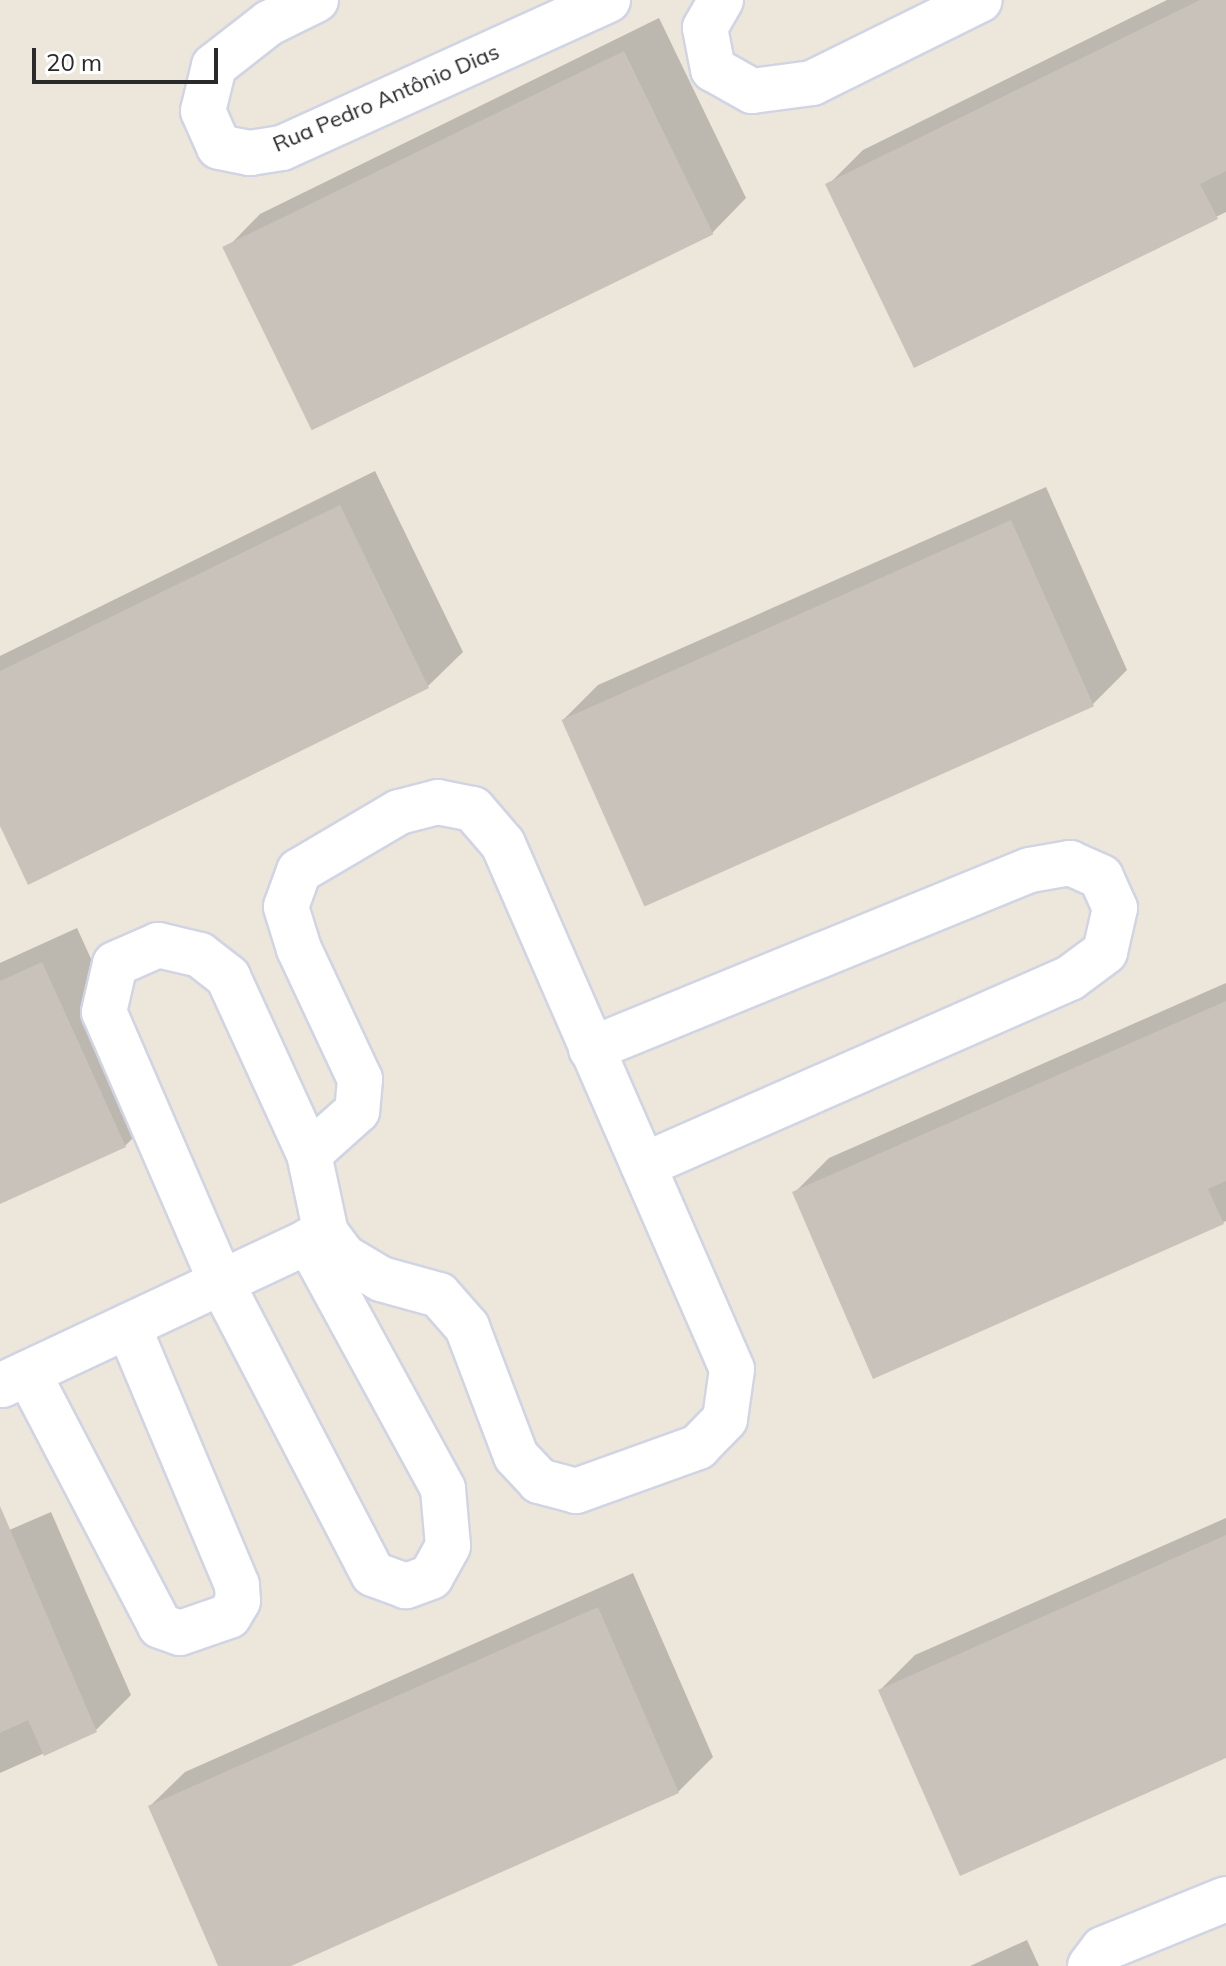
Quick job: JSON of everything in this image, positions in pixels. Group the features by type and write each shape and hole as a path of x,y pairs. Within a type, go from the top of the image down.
{"street":[{"name":"Rua Pedro Antônio Dias","path":"316,0 269,23 214,66 203,111 219,147 250,153 282,148 608,0"},
{"path":"721,0 705,28 713,69 752,91 812,83 980,0"},
{"path":"309,1154 357,1111 360,1079 299,949 286,907 299,871 399,812 438,802 473,809 503,844 732,1369 725,1419 698,1447 576,1491 539,1481 516,1456 467,1327 439,1295 381,1279 317,1237"},
{"path":"591,1049 1030,870 1070,863 1101,877 1115,908 1105,952 1070,978 643,1165"},
{"path":"158,945 200,955 228,977 309,1154 317,1237 443,1489 448,1546 431,1577 406,1586 373,1574 221,1282 104,1012 115,964 158,945"},
{"path":"128,1326 237,1585 238,1601 229,1616 180,1633 160,1626 14,1379 317,1237"},
{"path":"1090,1966 1103,1949 1226,1899"}],"building":[{"path":"1200,0 1226,0 1226,171 1200,184 1218,219 914,368 825,184"},
{"path":"624,51 713,234 312,430 222,247"},
{"path":"340,505 429,688 28,885 0,826 0,671"},
{"path":"1011,520 1094,706 645,906 562,720"},
{"path":"42,962 126,1147 0,1204 0,981"},
{"path":"1226,1001 1226,1181 1208,1189 1224,1224 873,1379 792,1192"},
{"path":"0,1506 97,1732 44,1756 28,1720 0,1733"},
{"path":"1226,1535 1226,1758 960,1876 878,1690"},
{"path":"598,1607 679,1793 291,1966 218,1966 148,1806"}]}
